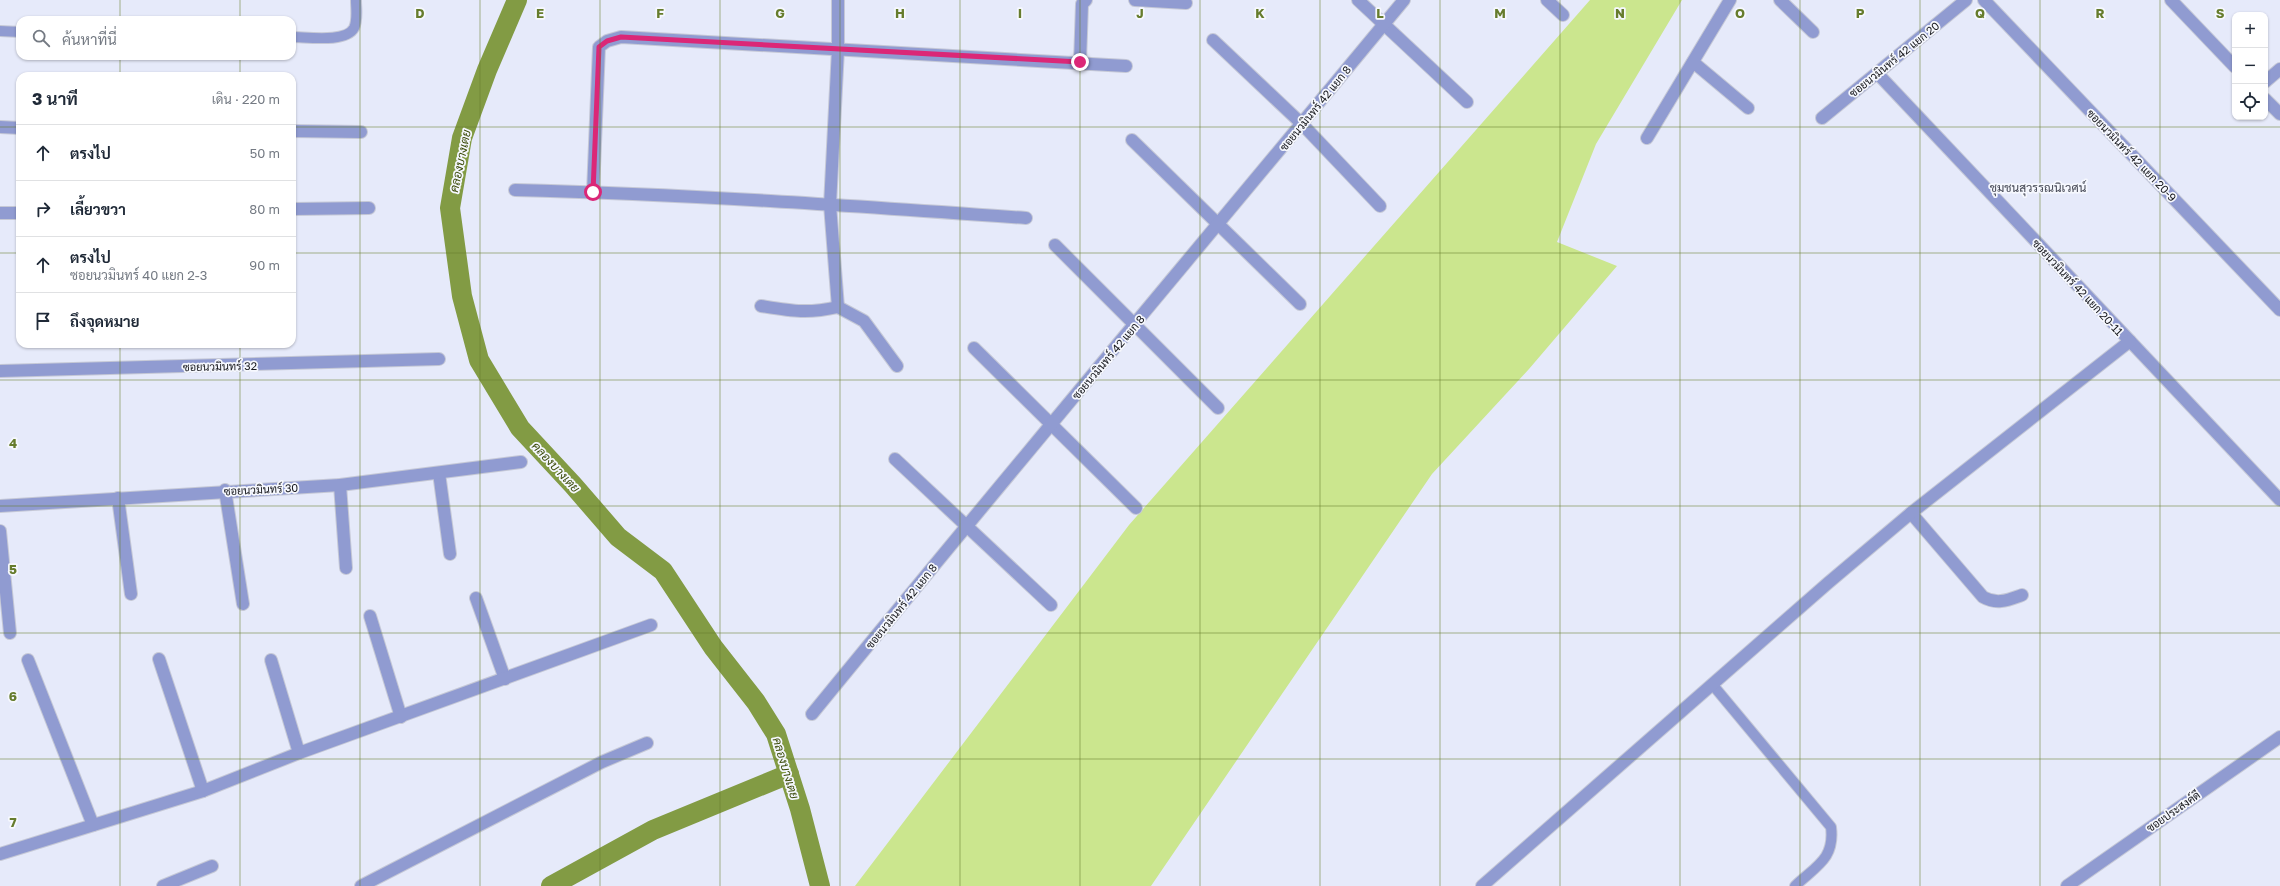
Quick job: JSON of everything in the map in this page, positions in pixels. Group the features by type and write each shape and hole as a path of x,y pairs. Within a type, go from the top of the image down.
{"street":[{"path":"838,0 838,49 830,204 838,307"},
{"path":"1080,62 1082,4 1086,0"},
{"path":"1135,0 1186,3"},
{"path":"1358,0 1467,102"},
{"name":"ซอยนวมินทร์ 42 แยก 8","path":"812,714 967,524 1135,326 1404,0"},
{"path":"1547,0 1563,15"},
{"path":"1647,138 1730,0"},
{"path":"1780,0 1813,32"},
{"name":"ซอยนวมินทร์ 42 แยก 20","path":"1822,118 1966,0"},
{"name":"ซอยนวมินทร์ 42 แยก 20-9","path":"1984,0 2280,310"},
{"path":"2172,0 2232,64"},
{"path":"593,192 599,47 607,41 621,37 1080,62 1126,66"},
{"path":"1213,40 1302,124 1380,206"},
{"path":"1693,62 1748,108"},
{"path":"2268,79 2280,69"},
{"name":"ซอยนวมินทร์ 42 แยก 20-11","path":"1877,73 2280,500"},
{"path":"2268,102 2280,114"},
{"path":"0,127 16,128"},
{"path":"296,131 361,132"},
{"path":"1132,140 1300,304"},
{"path":"515,190 593,192 830,204 1026,218"},
{"path":"296,209 369,208"},
{"path":"0,213 16,213"},
{"path":"1055,245 1218,408"},
{"path":"761,306 798,312 815,312 838,307 864,321 896,366"},
{"path":"1482,886 1712,684 1911,513 2130,341"},
{"path":"974,348 1136,508"},
{"name":"ซอยนวมินทร์ 32","path":"0,371 439,359"},
{"path":"895,459 967,524 1051,604"},
{"name":"ซอยนวมินทร์ 30","path":"0,506 225,490 340,485 521,462"},
{"path":"439,472 450,554"},
{"path":"340,485 346,568"},
{"path":"225,490 243,604"},
{"path":"118,498 131,594"},
{"path":"1911,513 1983,597 1991,602 2000,602 2022,595"},
{"path":"0,531 10,633"},
{"path":"476,598 505,680"},
{"path":"370,616 401,717"},
{"path":"0,854 203,791 299,753 505,680 651,625"},
{"path":"159,659 203,791"},
{"path":"28,660 93,825"},
{"path":"271,660 299,753"},
{"name":"ซอยประสงค์ดี","path":"2067,886 2280,737"},
{"path":"361,886 602,762 647,743"},
{"path":"163,886 212,866"}],"lane":[{"path":"296,37 338,38 348,34 356,23 356,0"},
{"path":"0,31 16,32"},
{"path":"1712,684 1831,827 1832,841 1828,855 1795,886"}],"green space":[{"path":"1590,0 1682,0 1596,144 1557,242 1617,266 1529,369 1432,474 1151,886 855,886 1129,525"}],"waterway":[{"name":"คลองบางเตย","path":"517,0 487,70 462,138 450,208 462,296 479,360 520,428 573,485 618,537 663,571 713,647 756,702 776,734 800,809 820,886"},
{"path":"551,886 653,830 789,774"}],"district":[{"name":"ชุมชนสุวรรณนิเวศน์","path":"2038,187"}],"route":[{"path":"593,192 599,47 607,41 621,37 1080,62"}]}
